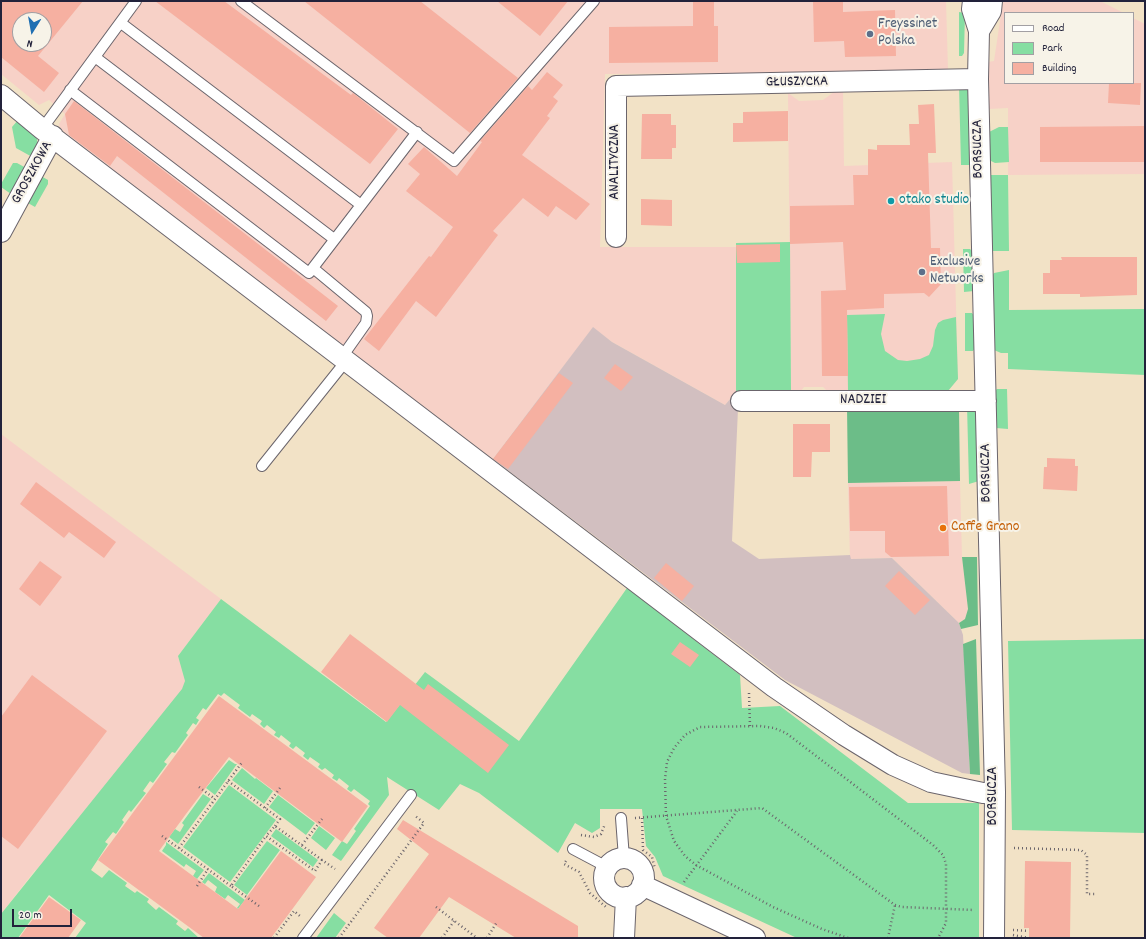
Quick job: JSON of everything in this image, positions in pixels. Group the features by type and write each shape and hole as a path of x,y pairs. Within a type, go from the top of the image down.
{"street":[{"name":"BORSUCZA","path":"973,1 972,9 979,31 978,79 995,792 1005,937"},
{"name":"BORSUCZA","path":"979,31 991,11 992,1"},
{"name":"GŁUSZYCKA","path":"616,86 978,79"},
{"name":"ANALITYCZNA","path":"616,86 616,237"},
{"path":"1,95 47,132 748,667 844,735 893,765 931,782 983,792 995,792"},
{"name":"GROSZKOWA","path":"1,232 47,132"},
{"name":"NADZIEI","path":"741,401 986,400"},
{"path":"649,879 636,893 626,898 614,895 606,886 604,874 606,868 614,860 624,858 633,860 640,866 643,875 649,879 755,938"},
{"path":"624,938 626,898"}],"lane":[{"path":"47,132 70,90 136,1"},
{"path":"241,1 454,161 594,1"},
{"path":"121,23 361,205"},
{"path":"95,57 334,239"},
{"path":"70,90 366,312 366,323 344,359 262,466"},
{"path":"311,271 416,132"},
{"path":"303,938 411,795"},
{"path":"621,818 624,858"},
{"path":"573,849 606,868"}],"path":[{"path":"748,667 750,726"},
{"path":"848,938 822,929 773,907 696,865 685,856 674,841 666,816 665,779 667,762 674,748 685,735 700,727 750,726 774,728 786,733 933,845 943,855 946,864 946,924 938,938"},
{"path":"179,848 243,761"},
{"path":"228,781 280,819 266,836 231,886"},
{"path":"199,787 215,799"},
{"path":"265,808 280,788"},
{"path":"339,938 424,823 402,806"},
{"path":"609,912 607,908 590,893 579,872 564,864 581,834 594,837 601,834 605,826 606,819 642,818 762,808 895,905 902,907 975,910"},
{"path":"680,888 737,811"},
{"path":"642,818 643,850 652,858 649,879"},
{"path":"302,845 322,819"},
{"path":"275,826 337,871"},
{"path":"162,836 259,906"},
{"path":"266,836 315,871 322,860"},
{"path":"1009,851 1014,848 1081,850 1087,856 1087,894 1096,894"},
{"path":"197,886 208,869"},
{"path":"888,938 895,905"},
{"path":"436,907 477,938"},
{"path":"274,938 294,912 302,918"},
{"path":"442,938 454,921"},
{"path":"487,938 498,922"},
{"path":"1005,937 1010,930 1029,932"},
{"path":"1005,937 1029,938"}],"shaded area":[{"path":"1,1 946,1 948,70 735,75 730,73 605,74 600,247 736,247 736,392 725,405 612,342 593,328 493,459 69,136 60,128 59,124 65,114 49,100 39,105 1,74"},
{"path":"1003,1 1100,1 1122,12 1004,12 1004,84 1134,84 1134,18 1145,24 1145,174 1008,175 1008,108 989,109 988,62 994,61"},
{"path":"843,91 844,166 952,162 958,379 948,391 827,391 823,387 804,387 801,391 791,391 788,93 799,101 823,100 834,92"},
{"path":"593,327 612,342 725,405 736,392 738,409 732,541 759,559 850,555 851,559 892,558 959,623 963,635 970,774 962,773 785,680 493,459"},
{"path":"1,434 221,599 178,656 187,688 39,873 35,870 1,914"},
{"path":"960,481 962,557 968,609 965,619 959,623 892,558 850,559 848,483"}],"green space":[{"path":"959,12 965,13 964,53 962,56 959,56"},
{"path":"959,85 968,88 969,165 961,165"},
{"path":"18,120 34,133 37,139 38,147 34,158 16,148 12,127"},
{"path":"999,127 1008,127 1009,162 995,163 989,160 989,132"},
{"path":"13,163 17,163 28,169 11,194 1,187 1,184"},
{"path":"990,175 1008,175 1009,251 993,251 991,247"},
{"path":"41,176 48,180 48,184 35,207 28,203"},
{"path":"790,242 791,391 736,392 736,243"},
{"path":"963,249 970,249 972,251 974,291 964,292"},
{"path":"1009,270 1009,310 1145,309 1145,375 1008,369 1008,353 1001,353 994,350 992,276 994,273"},
{"path":"965,313 972,313 974,316 975,348 973,351 965,351"},
{"path":"885,314 881,334 885,351 898,360 907,361 920,359 929,355 933,346 935,330 938,323 943,320 956,317 958,379 948,391 848,391 847,315"},
{"path":"997,389 1007,389 1008,429 996,428 995,391"},
{"path":"967,405 977,407 979,481 969,484"},
{"path":"847,407 959,409 960,481 848,483"},
{"path":"962,557 977,557 978,625 961,629 959,623 965,619 968,609"},
{"path":"627,588 740,675 742,708 780,706 908,803 979,803 979,938 797,938 663,876 655,857 646,846 642,809 600,809 600,828 592,833 575,823 558,853 479,793 460,784 439,810 387,777 389,795 341,861 332,855 342,841 347,844 356,831 354,829 370,806 368,804 370,801 354,789 351,792 347,789 349,786 339,778 337,781 332,778 334,775 325,768 322,770 318,767 320,764 310,757 308,760 303,756 305,753 296,746 293,749 289,746 291,743 281,735 279,738 274,735 276,732 267,725 264,728 260,724 262,721 252,714 250,717 238,708 240,705 224,693 221,696 218,694 206,710 203,708 196,718 199,720 196,725 193,723 186,733 188,735 175,753 172,752 164,762 167,764 153,783 150,781 143,791 146,793 131,812 129,810 122,820 124,822 116,834 113,832 105,842 108,844 91,870 102,878 109,870 127,883 125,886 135,893 137,891 149,899 147,902 156,910 159,907 178,921 176,924 185,931 188,928 199,938 75,938 86,923 49,895 18,938 1,938 1,914 182,689 185,681 178,656 221,599 386,722 425,672 519,741"},
{"path":"976,639 980,775 970,774 963,644"},
{"path":"1145,639 1145,833 1012,830 1008,641"},
{"path":"229,760 237,764 215,795 206,788"},
{"path":"242,768 273,791 264,804 232,780"},
{"path":"229,785 276,820 230,882 183,847"},
{"path":"203,794 211,799 178,844 169,837 175,829 180,832 184,825 182,823"},
{"path":"278,795 315,823 306,835 269,807"},
{"path":"319,826 335,838 326,850 311,838"},
{"path":"276,829 318,860 313,867 271,836"},
{"path":"267,841 280,850 247,895 234,885"},
{"path":"166,842 204,870 197,879 193,876 196,871 186,864 184,867 162,851 166,845"},
{"path":"209,873 245,900 238,909 237,908 240,904 228,895 225,899 215,892 217,887 208,880 205,884 202,882"},
{"path":"334,913 346,923 335,938 316,938"}],"building":[{"path":"1,1 83,1 52,39 52,12 12,12 12,52 41,52 38,56 59,73 44,92 1,57"},
{"path":"155,1 224,1 351,95 353,93 398,129 370,164"},
{"path":"304,1 420,1 518,78 470,133"},
{"path":"497,1 568,1 540,36"},
{"path":"693,1 714,1 714,26 718,26 718,62 609,63 609,27 693,26"},
{"name":"Freyssinet Polska","path":"813,1 843,1 843,12 895,10 896,56 845,57 844,41 814,42"},
{"path":"547,72 563,85 553,97 558,101 547,116 550,118 522,155 590,204 576,220 556,206 548,217 523,198 493,231 498,235 436,317 416,301 379,351 364,339 429,256 431,257 453,227 406,191 420,174 408,164 424,147 457,176 482,142 480,141 528,86 532,90"},
{"path":"1141,83 1140,105 1108,103 1109,84"},
{"path":"74,101 338,306 326,321 117,156 110,166 69,135 65,114"},
{"path":"934,104 936,153 928,153 931,248 940,248 941,284 929,297 924,293 884,294 884,308 847,310 848,376 822,376 821,291 846,290 843,242 790,244 790,206 854,205 853,175 868,175 868,149 877,150 877,145 910,145 909,124 919,124 918,105"},
{"path":"788,111 788,141 733,142 733,123 743,123 743,112"},
{"path":"642,114 671,114 671,125 676,125 676,148 672,148 672,159 641,159"},
{"path":"1145,126 1145,162 1040,162 1040,127"},
{"path":"641,199 672,200 672,226 641,225"},
{"path":"780,244 780,262 737,263 736,245"},
{"path":"1061,257 1137,257 1137,295 1080,297 1080,294 1043,294 1043,273 1050,273 1050,260 1062,260"},
{"path":"615,364 633,377 621,391 604,378"},
{"path":"559,373 573,383 508,469 493,459"},
{"path":"793,424 830,424 830,452 812,452 811,477 793,477"},
{"path":"1047,458 1075,459 1075,466 1078,466 1077,491 1043,489 1044,467 1047,467"},
{"path":"36,482 116,542 104,558 69,532 64,538 20,504"},
{"path":"947,486 949,556 891,557 885,552 885,531 850,531 849,487"},
{"path":"40,561 62,577 40,606 19,589"},
{"path":"666,563 694,586 682,601 654,578"},
{"path":"899,571 930,600 915,615 885,586"},
{"path":"350,634 424,690 428,684 509,745 488,773 400,705 387,722 321,672"},
{"path":"680,642 699,655 690,667 671,654"},
{"path":"32,675 107,731 18,849 1,836 1,717"},
{"path":"219,696 368,806 342,842 229,757 186,814 159,851 238,909 281,851 316,877 271,938 204,938 98,860"},
{"path":"403,820 578,926 578,938 516,938 449,897 419,938 388,938 374,928 429,854 397,829"},
{"path":"1025,861 1071,862 1070,938 1029,938 1029,928 1024,928"},
{"path":"49,897 81,920 68,938 19,938"}],"place":[{"name":"Freyssinet Polska","path":"870,34"},
{"name":"otako studio","path":"891,201"},
{"name":"Exclusive Networks","path":"922,272"},
{"name":"Caffe Grano","path":"943,528"}]}
